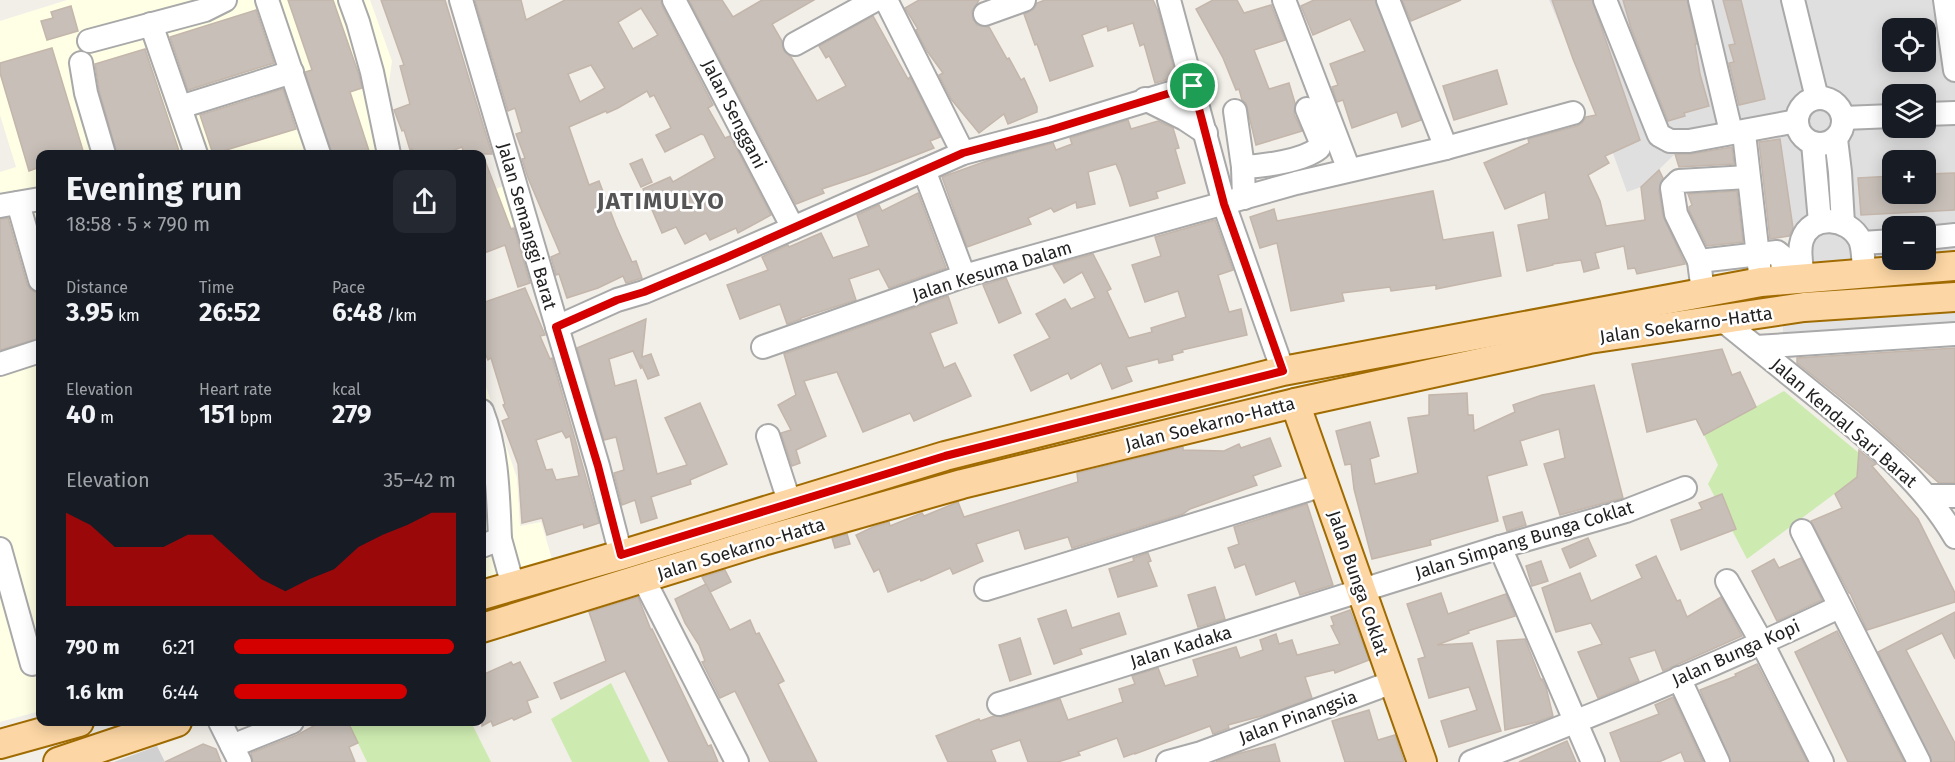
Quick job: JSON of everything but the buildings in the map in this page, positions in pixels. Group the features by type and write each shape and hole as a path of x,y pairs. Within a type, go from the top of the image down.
{"main road":[{"name":"Jalan Soekarno-Hatta","path":"486,627 643,578 761,527 790,504 945,456 1283,371 1703,292 1776,273 1864,273 1955,266"},
{"name":"Jalan Soekarno-Hatta","path":"486,594 621,555 962,484 1295,403 1589,339 1804,307 1955,297"},
{"name":"Jalan Bunga Coklat","path":"1295,403 1422,762"},
{"path":"0,744 65,726"},
{"path":"58,762 165,726"}],"street":[{"path":"89,42 205,10 225,0"},
{"path":"267,0 318,150"},
{"path":"350,0 372,72 388,150"},
{"name":"Jalan Semanggi Barat","path":"461,0 598,466 621,555"},
{"name":"Jalan Senggani","path":"674,0 793,228"},
{"path":"795,44 874,0"},
{"path":"886,0 963,153"},
{"path":"985,14 1024,0"},
{"path":"1170,0 1206,133 1234,201 1283,371"},
{"path":"1284,0 1348,170"},
{"path":"1388,0 1446,148"},
{"path":"1605,0 1659,135 1670,141 1738,137 1797,121"},
{"path":"1700,0 1776,273"},
{"path":"1793,0 1817,98"},
{"path":"1946,0 1955,70"},
{"path":"151,24 195,150"},
{"path":"81,63 86,93 103,150"},
{"path":"180,107 292,72"},
{"path":"556,327 617,300 644,292 963,153 1050,130 1193,86"},
{"path":"1843,224 1840,172 1839,128 1838,107 1823,98 1817,98 1808,101 1801,108 1797,121 1800,133 1813,143 1826,144 1839,128 1882,118"},
{"path":"1145,99 1185,119 1206,133"},
{"path":"1243,166 1274,163 1312,153 1319,148 1320,140 1307,109"},
{"path":"1234,201 1243,166 1235,111"},
{"name":"Jalan Kesuma Dalam","path":"763,347 964,276 1348,170 1446,148 1573,113"},
{"path":"1936,114 1955,113"},
{"path":"1813,143 1820,222"},
{"path":"924,170 964,276"},
{"path":"1703,292 1699,261 1676,214 1672,188 1679,181 1748,177"},
{"path":"36,200 9,205 36,270"},
{"path":"1776,273 1800,251 1801,241 1808,230 1820,222 1827,221 1843,224 1855,232 1862,243 1864,273"},
{"path":"1936,237 1955,235"},
{"path":"1862,243 1882,242"},
{"path":"1699,261 1776,273"},
{"name":"Jalan Kendal Sari Barat","path":"1721,319 1909,475 1944,518 1955,537"},
{"path":"1756,347 1955,334"},
{"path":"0,363 36,352"},
{"path":"0,378 36,367"},
{"path":"486,423 495,461 491,542 513,586"},
{"path":"768,435 790,504"},
{"path":"986,589 1323,484"},
{"name":"Jalan Simpang Bunga Coklat","path":"1362,590 1626,511 1685,488"},
{"path":"1927,496 1955,496"},
{"path":"1802,531 1919,762"},
{"path":"1500,547 1593,762"},
{"path":"0,549 32,664"},
{"path":"643,578 737,762"},
{"path":"1727,581 1762,643 1822,762"},
{"name":"Jalan Kadaka","path":"999,704 1362,590"},
{"name":"Jalan Bunga Kopi","path":"1471,762 1577,722 1762,643 1839,607"},
{"path":"1679,678 1718,762"},
{"name":"Jalan Pinangsia","path":"1168,762 1201,753 1393,682"},
{"path":"222,726 236,754 285,726"}],"shaded area":[{"path":"67,0 370,0 392,61 385,111 400,150 36,150 36,712 0,722 0,172 16,167 0,115 0,21"},
{"path":"1549,0 1955,0 1955,258 1936,259 1936,216 1882,216 1882,262 1797,266 1779,139 1707,143 1693,151 1680,149 1641,187 1627,192 1602,123"},
{"path":"511,183 525,221 486,236 486,192"},
{"path":"1955,311 1955,325 1783,339 1783,324"},
{"path":"486,387 517,478 520,526 541,522 552,559 486,580"},
{"path":"157,746 165,762 114,762"}],"green space":[{"path":"1784,391 1859,453 1857,477 1747,559 1708,484 1718,465 1704,435"},
{"path":"611,683 650,762 572,762 551,719"},
{"path":"350,726 473,726 491,762 367,762"}],"district":[{"name":"JATIMULYO","path":"661,201"}],"route":[{"path":"1193,86 1224,204 1283,371 945,456 621,555 598,466 556,327 617,300 644,292 725,258 963,153 1050,130 1193,86"}]}
